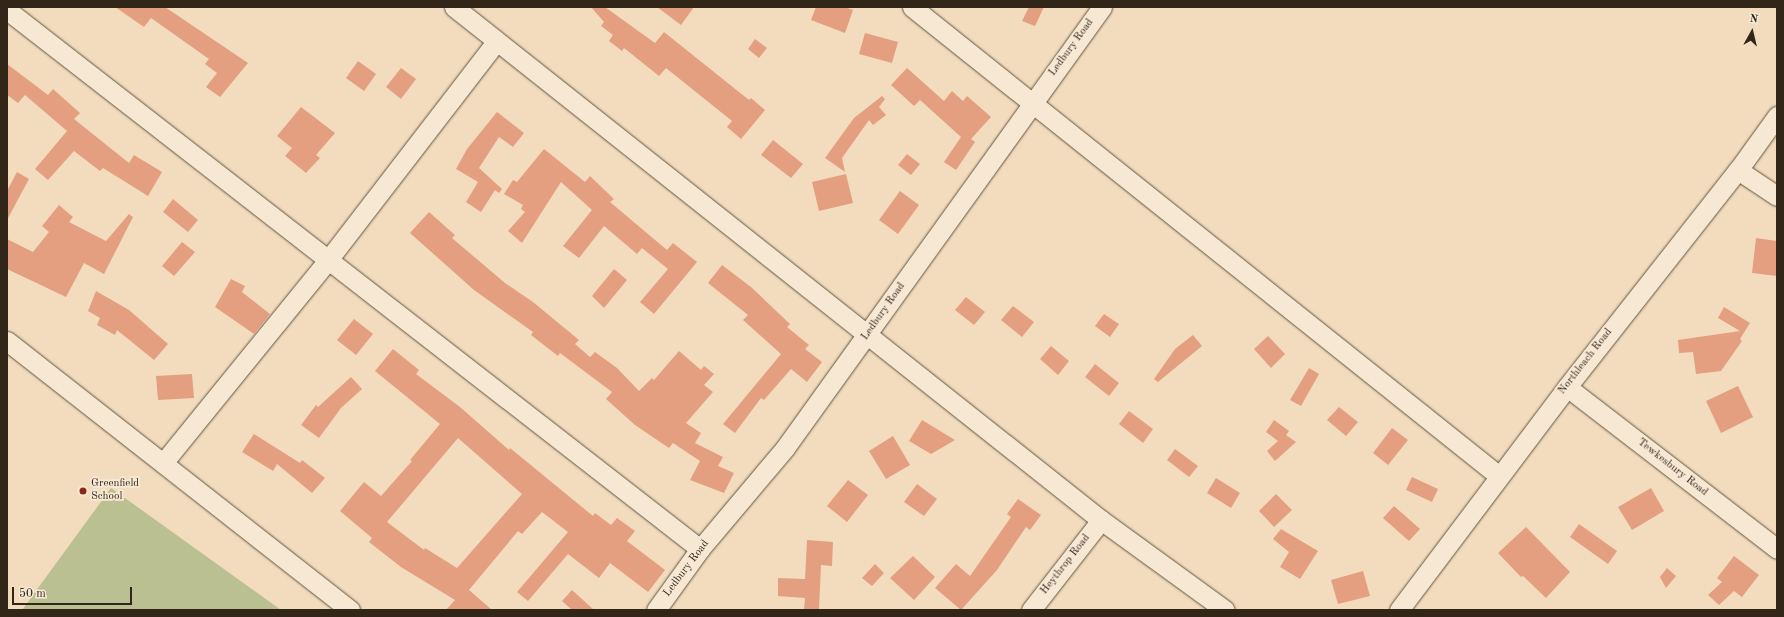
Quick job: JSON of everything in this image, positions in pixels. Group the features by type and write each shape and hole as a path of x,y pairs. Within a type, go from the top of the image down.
{"street":[{"path":"454,7 496,42 1101,520 1225,610"},
{"path":"912,7 1499,476"},
{"name":"Ledbury Road","path":"656,610 700,550 785,448 868,335 1032,102 1102,7"},
{"path":"7,10 700,550"},
{"path":"162,463 328,260 496,42"},
{"name":"Northleach Road","path":"1399,610 1567,386 1738,170 1777,116"},
{"path":"1738,170 1777,196"},
{"path":"7,341 350,610"},
{"name":"Tewkesbury Road","path":"1567,386 1777,550"},
{"name":"Heythrop Road","path":"1031,610 1101,520"}],"green space":[{"path":"111,488 281,610 22,610"}],"building":[{"path":"115,7 165,7 248,63 220,97 206,87 217,73 205,64 209,59 151,18 144,27"},
{"path":"591,7 605,7 655,43 664,32 749,100 751,98 765,110 741,139 727,127 732,121 666,68 659,76 624,48 622,51 609,41 613,35 601,26 604,22"},
{"path":"657,7 694,7 681,25"},
{"path":"816,7 845,7 853,10 845,33 811,20"},
{"path":"1029,7 1044,7 1035,26 1022,21"},
{"path":"865,33 898,42 892,63 859,54"},
{"path":"755,39 767,48 759,58 748,49"},
{"path":"358,61 376,74 364,91 346,78"},
{"path":"7,64 48,95 53,89 80,113 74,119 129,163 134,155 162,172 148,196 103,168 100,171 74,151 48,180 35,169 67,131 25,95 18,103 7,95"},
{"path":"401,68 416,79 401,99 386,87"},
{"path":"907,68 944,101 952,91 963,101 967,96 991,117 971,139 975,142 956,170 944,162 961,137 920,100 914,106 891,85"},
{"path":"882,96 885,99 879,107 886,115 873,125 869,120 842,158 845,172 825,158 854,118"},
{"path":"301,107 335,133 316,155 320,158 306,173 285,156 292,148 277,136"},
{"path":"497,112 524,133 513,147 499,137 479,168 502,189 499,193 495,190 481,212 466,202 478,182 456,169 467,149"},
{"path":"773,140 803,164 791,178 761,155"},
{"path":"544,149 585,182 590,176 614,199 610,202 667,250 673,243 697,262 654,314 640,302 668,269 642,248 637,254 604,226 579,258 563,246 592,210 561,182 522,243 508,231 525,212 521,209 523,205 504,194 513,180 517,182"},
{"path":"907,154 920,164 911,175 898,165"},
{"path":"17,172 29,179 7,220 7,191"},
{"path":"846,174 853,203 819,211 812,182"},
{"path":"900,191 919,205 898,234 879,220"},
{"path":"173,199 198,220 188,232 163,212"},
{"path":"59,205 73,217 69,222 106,241 129,214 133,217 104,274 84,263 66,297 7,269 7,239 33,252 49,232 42,226"},
{"path":"429,212 455,235 452,238 505,283 533,302 579,340 575,344 590,357 595,352 617,368 639,391 652,378 654,380 679,351 701,370 704,366 714,374 704,385 713,392 686,423 701,433 695,443 723,457 718,466 734,473 724,493 690,480 700,461 673,443 669,448 635,425 606,399 612,392 560,353 558,356 531,335 533,332 474,290 410,233"},
{"path":"1756,238 1777,241 1777,276 1752,273"},
{"path":"182,242 195,252 174,276 162,266"},
{"path":"722,265 751,287 790,324 787,327 809,345 805,349 822,362 807,382 791,369 764,400 761,398 735,433 723,424 781,354 743,320 748,315 708,283"},
{"path":"614,269 627,280 604,308 592,296"},
{"path":"231,279 245,286 242,292 270,314 254,334 215,307"},
{"path":"96,291 129,310 168,344 154,360 117,330 115,335 97,325 100,318 88,311"},
{"path":"966,297 985,312 974,325 955,310"},
{"path":"1013,306 1034,322 1022,337 1001,320"},
{"path":"1724,307 1750,323 1740,339 1742,341 1721,371 1696,374 1693,352 1679,353 1678,340 1740,331 1718,318"},
{"path":"1104,314 1119,324 1110,337 1095,326"},
{"path":"354,319 373,334 356,355 337,340"},
{"path":"1193,335 1202,346 1158,382 1154,379 1175,349"},
{"path":"1268,336 1285,354 1271,368 1254,349"},
{"path":"1051,346 1069,361 1058,375 1040,359"},
{"path":"393,349 419,370 416,374 460,407 509,450 510,448 593,516 595,513 611,525 617,518 635,531 627,541 665,570 648,592 610,563 599,578 568,554 528,601 517,592 568,532 542,512 522,534 518,531 469,590 492,610 446,610 455,600 401,567 369,542 372,538 340,511 364,482 381,496 412,461 410,460 440,424 375,371","holes":["458,438 522,494 457,568 425,548 424,550 387,522"]},
{"path":"1095,364 1119,383 1109,396 1085,377"},
{"path":"1309,368 1319,374 1301,406 1290,400"},
{"path":"192,374 194,398 158,400 156,376"},
{"path":"351,377 362,389 341,408 319,438 301,425 316,405 318,407"},
{"path":"1738,386 1753,417 1721,433 1706,401"},
{"path":"1339,407 1358,422 1346,436 1327,420"},
{"path":"1129,411 1153,429 1143,443 1119,424"},
{"path":"922,420 955,440 931,454 909,441"},
{"path":"1274,420 1289,431 1286,435 1296,442 1275,461 1267,451 1278,441 1266,432"},
{"path":"1392,428 1408,440 1388,465 1373,453"},
{"path":"254,434 300,463 302,460 325,478 312,493 277,464 273,471 242,452"},
{"path":"893,436 910,465 886,479 869,451"},
{"path":"1175,449 1198,466 1189,477 1167,460"},
{"path":"1412,477 1438,489 1432,502 1406,490"},
{"path":"1216,478 1240,493 1231,508 1207,493"},
{"path":"848,480 868,495 847,522 827,506"},
{"path":"917,484 937,499 924,516 904,502"},
{"path":"1651,488 1664,511 1632,530 1618,507"},
{"path":"1276,494 1292,510 1274,527 1259,511"},
{"path":"1018,499 1041,515 1030,530 1026,527 997,570 961,610 935,588 956,564 970,576 1011,517 1007,514"},
{"path":"1394,506 1420,529 1409,541 1383,518"},
{"path":"1579,524 1617,551 1608,564 1570,537"},
{"path":"1526,527 1570,572 1546,598 1523,576 1521,577 1498,553"},
{"path":"1281,529 1318,551 1300,579 1280,567 1289,552 1273,539"},
{"path":"807,540 833,542 832,566 821,565 819,610 804,610 805,598 778,596 778,578 805,579"},
{"path":"913,556 935,577 914,600 890,578"},
{"path":"1734,556 1759,575 1742,597 1734,591 1719,605 1708,595 1722,582 1717,578"},
{"path":"875,564 884,573 872,586 862,578"},
{"path":"1667,568 1676,576 1666,588 1660,577"},
{"path":"1363,571 1370,596 1338,604 1331,580"},
{"path":"572,590 594,610 572,610 562,601"}],"place":[{"name":"Greenfield School","path":"83,491"}]}
